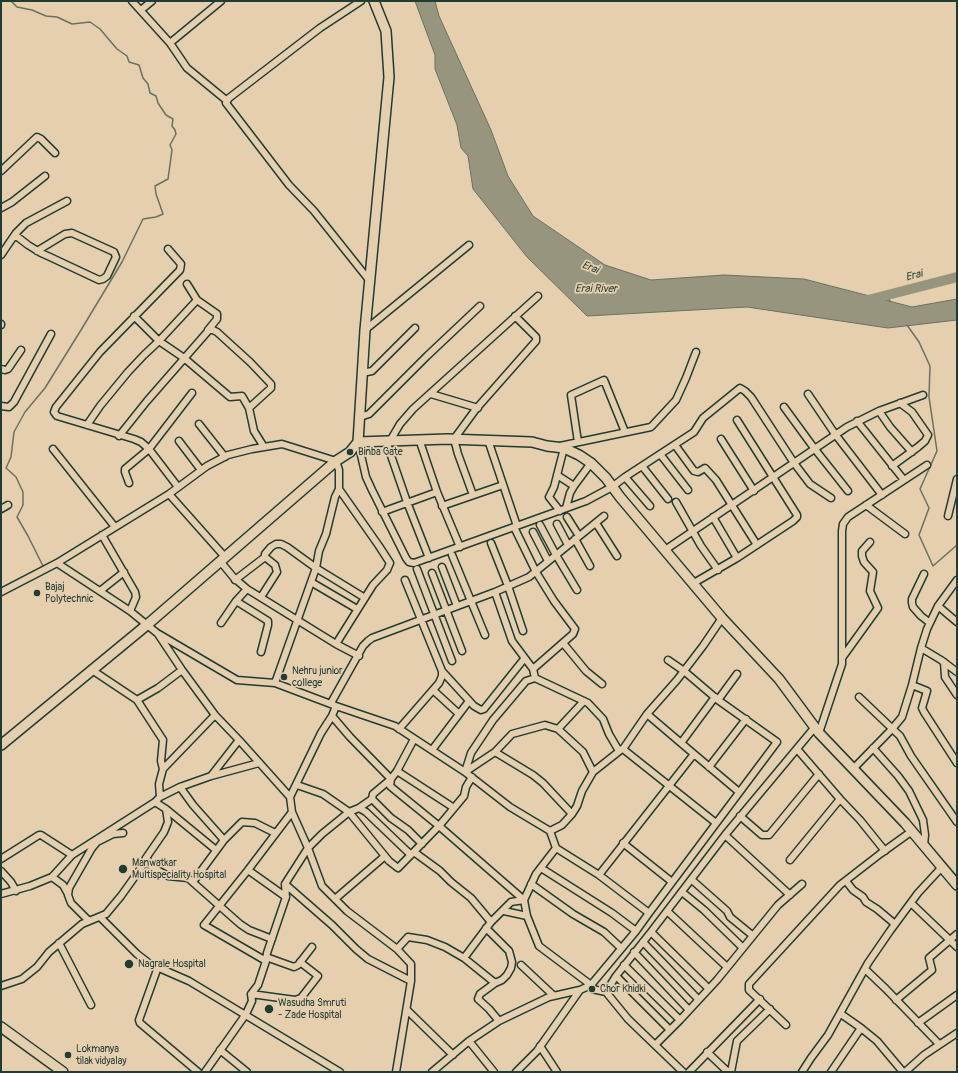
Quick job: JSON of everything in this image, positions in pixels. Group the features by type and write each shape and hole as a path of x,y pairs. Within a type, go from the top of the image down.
{"main road":[{"path":"1,745 148,624 336,460 350,452 358,442 369,280 389,77 386,32 374,1"},
{"path":"358,442 419,439 532,442 547,446 560,447 579,455 591,463 606,478 692,584 779,679 817,730 912,831 957,885"},
{"path":"1,1027 63,1072"}],"street":[{"path":"132,1 170,43 186,68 226,100 228,105 290,185 314,211 369,280"},
{"path":"141,10 152,1"},
{"path":"170,43 221,1"},
{"path":"226,100 320,28 361,1"},
{"path":"1,170 37,137 55,153"},
{"path":"1,208 12,202 44,176"},
{"path":"1,255 14,235 26,223 67,201"},
{"path":"14,235 37,250 100,280 107,276 116,256 114,252 72,233 64,234 37,250"},
{"path":"365,330 469,245"},
{"path":"168,249 181,264 181,268 100,352 54,409 54,412 57,416 119,436 134,439 149,449 178,487"},
{"path":"119,436 147,400 217,319 217,314 197,300 187,284"},
{"path":"429,558 407,502 388,441 406,417 538,296"},
{"path":"87,425 100,406 128,372 197,300"},
{"path":"360,417 369,414 480,306"},
{"path":"134,316 159,341 184,358 230,397 242,396 250,408 253,429 264,447"},
{"path":"473,495 454,439 478,408 537,339 515,316"},
{"path":"362,373 369,372 375,368 415,328"},
{"path":"208,330 217,332 272,384 271,388 250,408"},
{"path":"1,406 9,407 14,402 51,334"},
{"path":"1,369 6,370 21,350"},
{"path":"563,510 550,497 557,475 560,447 651,427 671,407 680,394 696,352"},
{"path":"578,442 570,395 604,380 625,432"},
{"path":"358,442 366,477 382,512 408,561 414,563 586,502 612,487 694,432 703,418 740,388 751,396 794,463 810,484 831,498"},
{"path":"129,482 125,472 126,469 149,449 192,392"},
{"path":"431,394 478,408"},
{"path":"808,394 882,495"},
{"path":"665,550 814,448 857,421 879,410 923,395"},
{"path":"892,466 925,441 928,435 912,412 900,403"},
{"path":"784,407 848,491"},
{"path":"879,410 890,426 912,452"},
{"path":"692,584 738,558 797,517 737,420"},
{"path":"857,421 904,480"},
{"path":"199,424 225,457"},
{"path":"419,439 442,506 460,547"},
{"path":"721,439 754,490"},
{"path":"488,440 515,527 536,572 554,601 575,629 575,632 533,669"},
{"path":"179,441 201,470"},
{"path":"1,592 57,563 169,494 207,466 225,457 252,449 282,444 336,460 339,470 339,489 335,497 326,534 319,552 316,568 275,682"},
{"path":"675,445 694,471 698,472 705,468 716,480 757,545"},
{"path":"53,449 115,527"},
{"path":"660,454 688,490"},
{"path":"563,510 574,486 591,463"},
{"path":"606,992 624,965 692,880 740,816 797,749 817,730 842,664 843,524 846,519 927,465"},
{"path":"642,466 668,499"},
{"path":"557,475 574,486"},
{"path":"625,477 650,506"},
{"path":"948,516 957,479"},
{"path":"442,506 503,485"},
{"path":"336,644 373,585 388,568 389,561 339,489"},
{"path":"382,512 437,492"},
{"path":"169,494 223,559 235,580 297,620 358,656"},
{"path":"676,502 701,546 718,570"},
{"path":"1,509 8,505"},
{"path":"866,505 904,534"},
{"path":"396,1072 411,982 411,964 397,949 347,911 322,886 308,848 292,812 290,797 321,733 332,716 334,705 363,646 372,638 470,600 495,592 529,577 604,516"},
{"path":"567,517 590,566"},
{"path":"713,517 738,558"},
{"path":"596,523 617,556"},
{"path":"557,524 568,545"},
{"path":"540,525 577,590"},
{"path":"533,532 548,561"},
{"path":"102,535 136,595 130,611"},
{"path":"842,658 878,608 877,603 870,591 873,572 862,556 862,551 870,542"},
{"path":"491,543 508,586 523,631"},
{"path":"235,580 265,557 265,554 272,547 276,544 280,544 288,547 316,568 365,598"},
{"path":"452,555 485,635"},
{"path":"261,597 277,572 275,565 265,557"},
{"path":"57,563 130,611 157,632 237,680 275,682 334,705 395,726 465,772 510,806 550,831 556,848 599,875 649,913"},
{"path":"417,568 452,661"},
{"path":"442,568 457,606"},
{"path":"100,591 124,572"},
{"path":"432,573 462,651"},
{"path":"924,574 912,599 912,603 913,607 921,616 930,623"},
{"path":"405,580 442,671 477,708 481,710 484,709 524,659"},
{"path":"853,769 902,717 921,648 930,623 938,606 957,580"},
{"path":"311,582 358,610"},
{"path":"221,623 236,600 247,589"},
{"path":"495,592 512,641 533,669 535,678"},
{"path":"236,600 268,621 261,652"},
{"path":"938,606 957,622"},
{"path":"550,831 562,825 572,814 577,806 582,791 593,772 621,750 647,714 684,670 722,618"},
{"path":"157,632 182,670 215,715 240,740 290,797"},
{"path":"563,643 586,671 602,684"},
{"path":"921,648 957,672"},
{"path":"432,1072 469,1041 499,1022 549,996 580,990 591,985 636,931 777,742 717,698 684,670 668,660"},
{"path":"944,662 945,677 957,695"},
{"path":"92,670 137,700 163,740 161,761 163,769 159,784 158,800 166,809 216,850"},
{"path":"137,700 158,688 182,670"},
{"path":"399,729 433,690 441,679 442,671"},
{"path":"681,743 737,674"},
{"path":"465,772 471,752 492,720 526,681 535,678 584,701 603,719 609,734 621,750 716,823"},
{"path":"912,685 927,691 922,708 957,763"},
{"path":"433,690 459,714"},
{"path":"859,697 900,736 911,756 957,822"},
{"path":"432,750 469,701"},
{"path":"558,729 584,701"},
{"path":"647,714 739,792"},
{"path":"163,769 215,715"},
{"path":"332,716 350,738 391,779"},
{"path":"709,767 746,719"},
{"path":"465,772 495,752 512,734 545,725 558,729 583,752 593,772"},
{"path":"205,1072 246,1014 252,1001 251,994 258,985 286,897 285,884 308,848 322,834 349,812 359,808 372,799 373,794 391,779 397,771 414,739"},
{"path":"211,776 240,740"},
{"path":"874,748 898,776 908,791 923,820 925,835 924,845"},
{"path":"797,749 860,820 884,851"},
{"path":"495,752 533,775 543,783 572,814"},
{"path":"599,875 668,785 694,754"},
{"path":"1,894 52,877 72,854 180,787 211,776 259,763"},
{"path":"397,771 454,808"},
{"path":"740,816 762,835 769,835 819,774"},
{"path":"296,784 323,794 349,812 398,868 439,826 464,796 466,787 472,777"},
{"path":"391,779 390,786 439,826 524,900"},
{"path":"180,787 193,805 224,840"},
{"path":"790,860 840,798"},
{"path":"372,799 391,818 408,830 422,844"},
{"path":"359,808 366,812 412,854 440,871 471,898 491,922"},
{"path":"1,986 22,979 37,967 49,952 82,924 106,914 141,868 164,832 168,822 166,809"},
{"path":"292,812 248,870 204,924 266,959 291,966 297,966 312,947"},
{"path":"193,882 224,840 242,822 255,823 275,833"},
{"path":"786,1025 749,990 749,984 846,881 912,831"},
{"path":"68,895 69,888 78,871 98,842 113,834 123,833"},
{"path":"1,859 39,835 72,854"},
{"path":"725,835 790,895"},
{"path":"623,844 672,882"},
{"path":"556,848 536,874 524,900 527,916 539,946 591,985 592,989 606,992 628,1019 683,1072"},
{"path":"335,899 386,856"},
{"path":"146,858 152,866 168,876 188,878 244,926 272,940"},
{"path":"806,1071 811,1058 828,1035 865,970 895,924 942,867"},
{"path":"541,868 612,913 636,931"},
{"path":"248,870 286,897"},
{"path":"1,871 12,882 16,890"},
{"path":"52,877 63,885 71,903 89,921"},
{"path":"692,880 727,911 730,917 752,935"},
{"path":"846,881 853,890 863,897 866,902 878,909 895,924"},
{"path":"285,884 332,925 356,950 368,959 411,982"},
{"path":"531,884 573,914 604,932 621,948"},
{"path":"655,1045 680,1020 727,967 778,905 802,884"},
{"path":"682,892 704,910 743,948"},
{"path":"464,958 491,922 504,911 511,902 524,900"},
{"path":"911,903 957,947"},
{"path":"504,911 527,916"},
{"path":"667,911 727,967"},
{"path":"100,917 137,954 150,964 189,981 340,1072"},
{"path":"486,928 509,951 512,962 511,968 507,975 502,980 495,983 480,994 478,999 489,1009 499,1022"},
{"path":"651,932 708,988"},
{"path":"896,1000 932,970 929,958 957,934"},
{"path":"397,949 408,937 433,942 464,958 495,983"},
{"path":"643,942 698,999"},
{"path":"59,943 91,1005"},
{"path":"634,952 689,1010"},
{"path":"251,994 295,1000 301,998 318,976 300,962"},
{"path":"521,965 554,996"},
{"path":"624,965 680,1020"},
{"path":"158,967 139,1020 140,1023 198,1072"},
{"path":"865,970 939,1044"},
{"path":"616,976 670,1030"},
{"path":"516,1072 540,1046 580,990"},
{"path":"918,1023 957,995"},
{"path":"690,1072 707,1052 760,999"},
{"path":"731,1072 737,1041 770,1009"},
{"path":"406,1010 453,1055"},
{"path":"841,1014 877,1041 904,1072 939,1044 957,1034"},
{"path":"830,1072 861,1028"},
{"path":"469,1041 494,1072"},
{"path":"540,1046 557,1072"},
{"path":"220,1050 247,1072"},
{"path":"707,1052 728,1072"}],"water":[{"name":"Erai River","path":"415,1 435,1 439,16 491,130 508,176 533,216 605,265 651,280 724,275 804,279 912,307 957,299 957,320 888,328 747,307 587,316 527,257 473,189 468,156 461,148 457,125 435,69 435,55"}],"waterway":[{"path":"11,1 17,7 32,10 46,16 57,17 72,24 90,22 100,29 117,49 127,56 129,62 139,65 143,78 148,84 150,93 156,96 158,103 166,115 173,119 172,126 176,134 170,145 172,150 168,179 155,186 156,194 163,214 156,217 143,219 122,262 81,330 45,388 25,412 14,432 11,457 6,468 16,477 23,492 23,505 17,517 44,568"},
{"name":"Erai","path":"864,301 957,277"},
{"name":"Erai","path":"885,295 890,301"},
{"path":"907,325 919,342 930,366 929,397 937,451 920,489 929,508 919,535 933,566 957,545"}],"place":[{"name":"Binba Gate","path":"350,452"},
{"name":"Bajaj Polytechnic","path":"37,593"},
{"name":"Nehru junior college","path":"284,677"},
{"name":"Manwatkar Multispeciality Hospital","path":"123,869"},
{"name":"Nagrale Hospital","path":"129,964"},
{"name":"Chor Khidki","path":"592,989"},
{"name":"Wasudha Smruti - Zade Hospital","path":"269,1009"},
{"name":"Lokmanya tilak vidyalay","path":"68,1055"}]}
